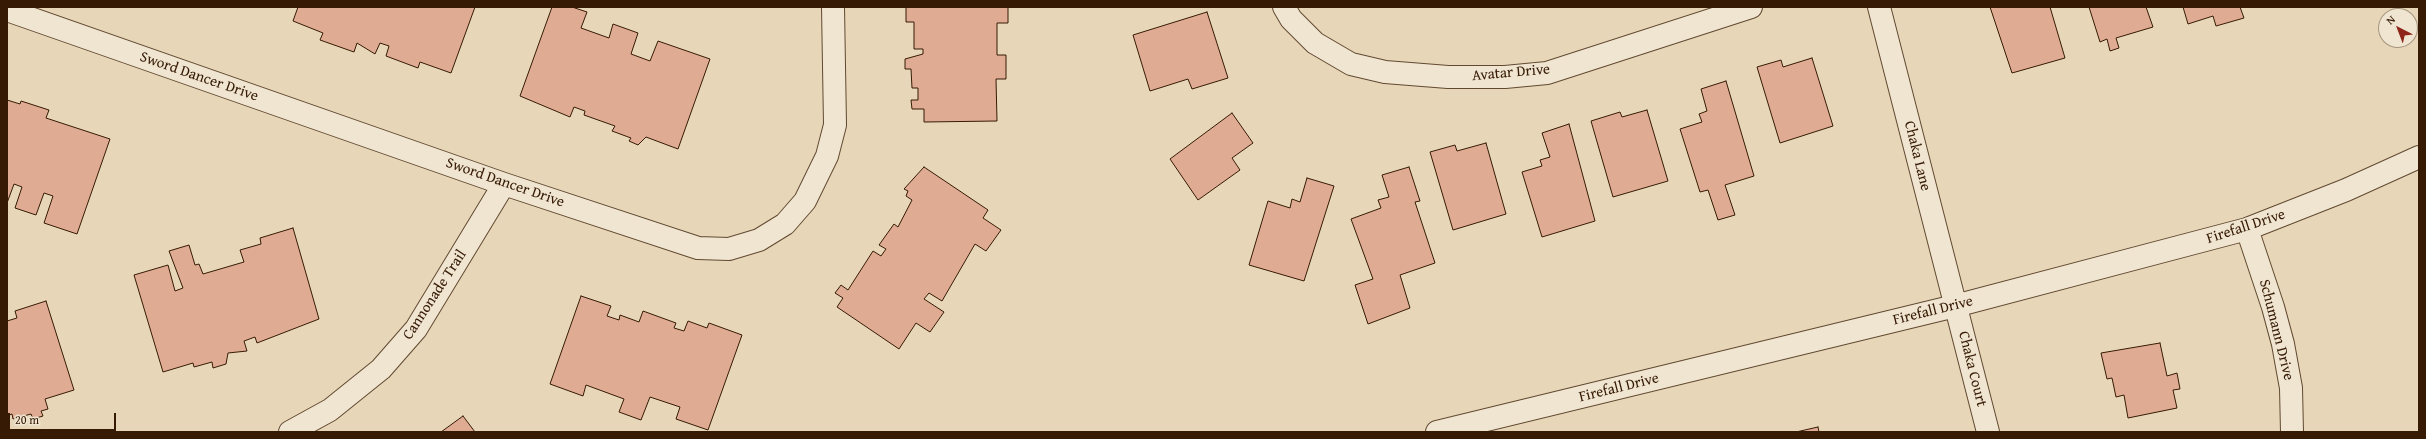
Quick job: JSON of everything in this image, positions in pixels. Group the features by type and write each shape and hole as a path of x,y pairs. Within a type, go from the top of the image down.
{"street":[{"name":"Sword Dancer Drive","path":"7,10 504,184 698,248 729,248 759,240 785,224 805,202 827,156 835,125 833,7"},
{"name":"Avatar Drive","path":"1284,7 1291,18 1315,43 1351,64 1385,72 1448,78 1505,77 1547,72 1751,7"},
{"name":"Chaka Lane","path":"1879,7 1955,306"},
{"name":"Firefall Drive","path":"1438,432 1955,306 2247,229 2346,190 2419,157"},
{"name":"Cannonade Trail","path":"290,432 330,410 381,370 416,329 504,184"},
{"name":"Schumann Drive","path":"2247,229 2273,307 2283,344 2291,388 2292,432"},
{"name":"Chaka Court","path":"1955,306 1988,432"}],"building":[{"path":"298,7 475,7 451,73 420,62 418,68 386,56 389,46 380,43 375,54 357,43 354,52 320,40 323,33 293,21"},
{"path":"552,7 572,7 587,12 581,28 609,38 613,24 638,33 631,54 650,61 658,41 710,59 678,149 646,137 638,145 629,141 631,138 612,131 615,126 584,115 585,111 574,107 570,117 520,96"},
{"path":"906,7 1008,7 1008,23 997,23 997,55 1006,55 1006,79 996,79 997,121 924,122 924,109 912,109 911,100 918,100 918,88 912,88 911,69 905,69 905,59 923,54 923,49 914,49 914,22 906,22"},
{"path":"1990,7 2050,7 2065,58 2012,73"},
{"path":"2089,7 2146,7 2153,27 2116,38 2119,48 2110,51 2107,39 2100,42"},
{"path":"2183,7 2240,7 2244,18 2216,26 2213,16 2188,24"},
{"path":"1207,12 1228,78 1192,89 1188,79 1150,91 1133,35"},
{"path":"1812,58 1833,126 1780,143 1757,67 1781,60 1783,67"},
{"path":"1726,81 1754,176 1725,185 1735,215 1718,220 1708,190 1700,192 1680,129 1702,122 1699,114 1707,111 1701,89"},
{"path":"7,100 20,104 21,101 49,110 46,118 110,139 77,234 44,223 53,196 44,193 36,215 15,208 22,187 14,184 7,203"},
{"path":"1647,110 1668,181 1613,197 1591,121 1620,112 1622,117"},
{"path":"1232,113 1253,143 1232,158 1240,170 1198,200 1170,159"},
{"path":"1569,124 1595,221 1542,237 1522,172 1542,166 1540,160 1550,157 1542,133"},
{"path":"1486,143 1506,214 1453,230 1430,152 1455,145 1457,151"},
{"path":"924,167 988,210 983,218 1001,230 986,251 975,244 942,301 929,293 924,299 944,312 930,332 916,323 899,349 837,307 843,298 835,293 841,285 848,290 873,251 881,256 886,249 879,245 894,224 898,227 912,200 906,196 908,191 904,189"},
{"path":"1409,167 1420,201 1415,202 1435,263 1400,275 1410,308 1368,324 1355,285 1373,279 1351,219 1381,208 1378,200 1389,197 1382,175"},
{"path":"1307,178 1334,186 1304,281 1249,265 1268,201 1290,208 1292,199 1300,202"},
{"path":"293,228 319,319 257,343 255,337 244,341 247,351 228,353 226,364 213,368 212,362 194,367 193,363 163,372 134,275 168,265 175,291 183,288 169,251 189,245 195,265 199,264 203,274 244,262 240,250 261,244 260,238"},
{"path":"581,296 611,306 607,316 619,320 620,315 639,322 643,311 676,323 674,328 684,331 688,321 707,328 709,323 742,335 708,430 676,419 680,407 650,397 641,420 619,412 624,399 586,385 583,396 550,384"},
{"path":"46,301 74,390 45,399 48,409 41,411 43,416 33,419 31,414 13,419 12,414 7,416 7,321 17,318 15,311"},
{"path":"2160,343 2167,376 2177,373 2180,389 2173,390 2177,408 2128,418 2124,395 2116,397 2112,378 2107,379 2101,353"},
{"path":"463,416 475,432 441,432"},
{"path":"1818,427 1819,432 1796,432"}]}
